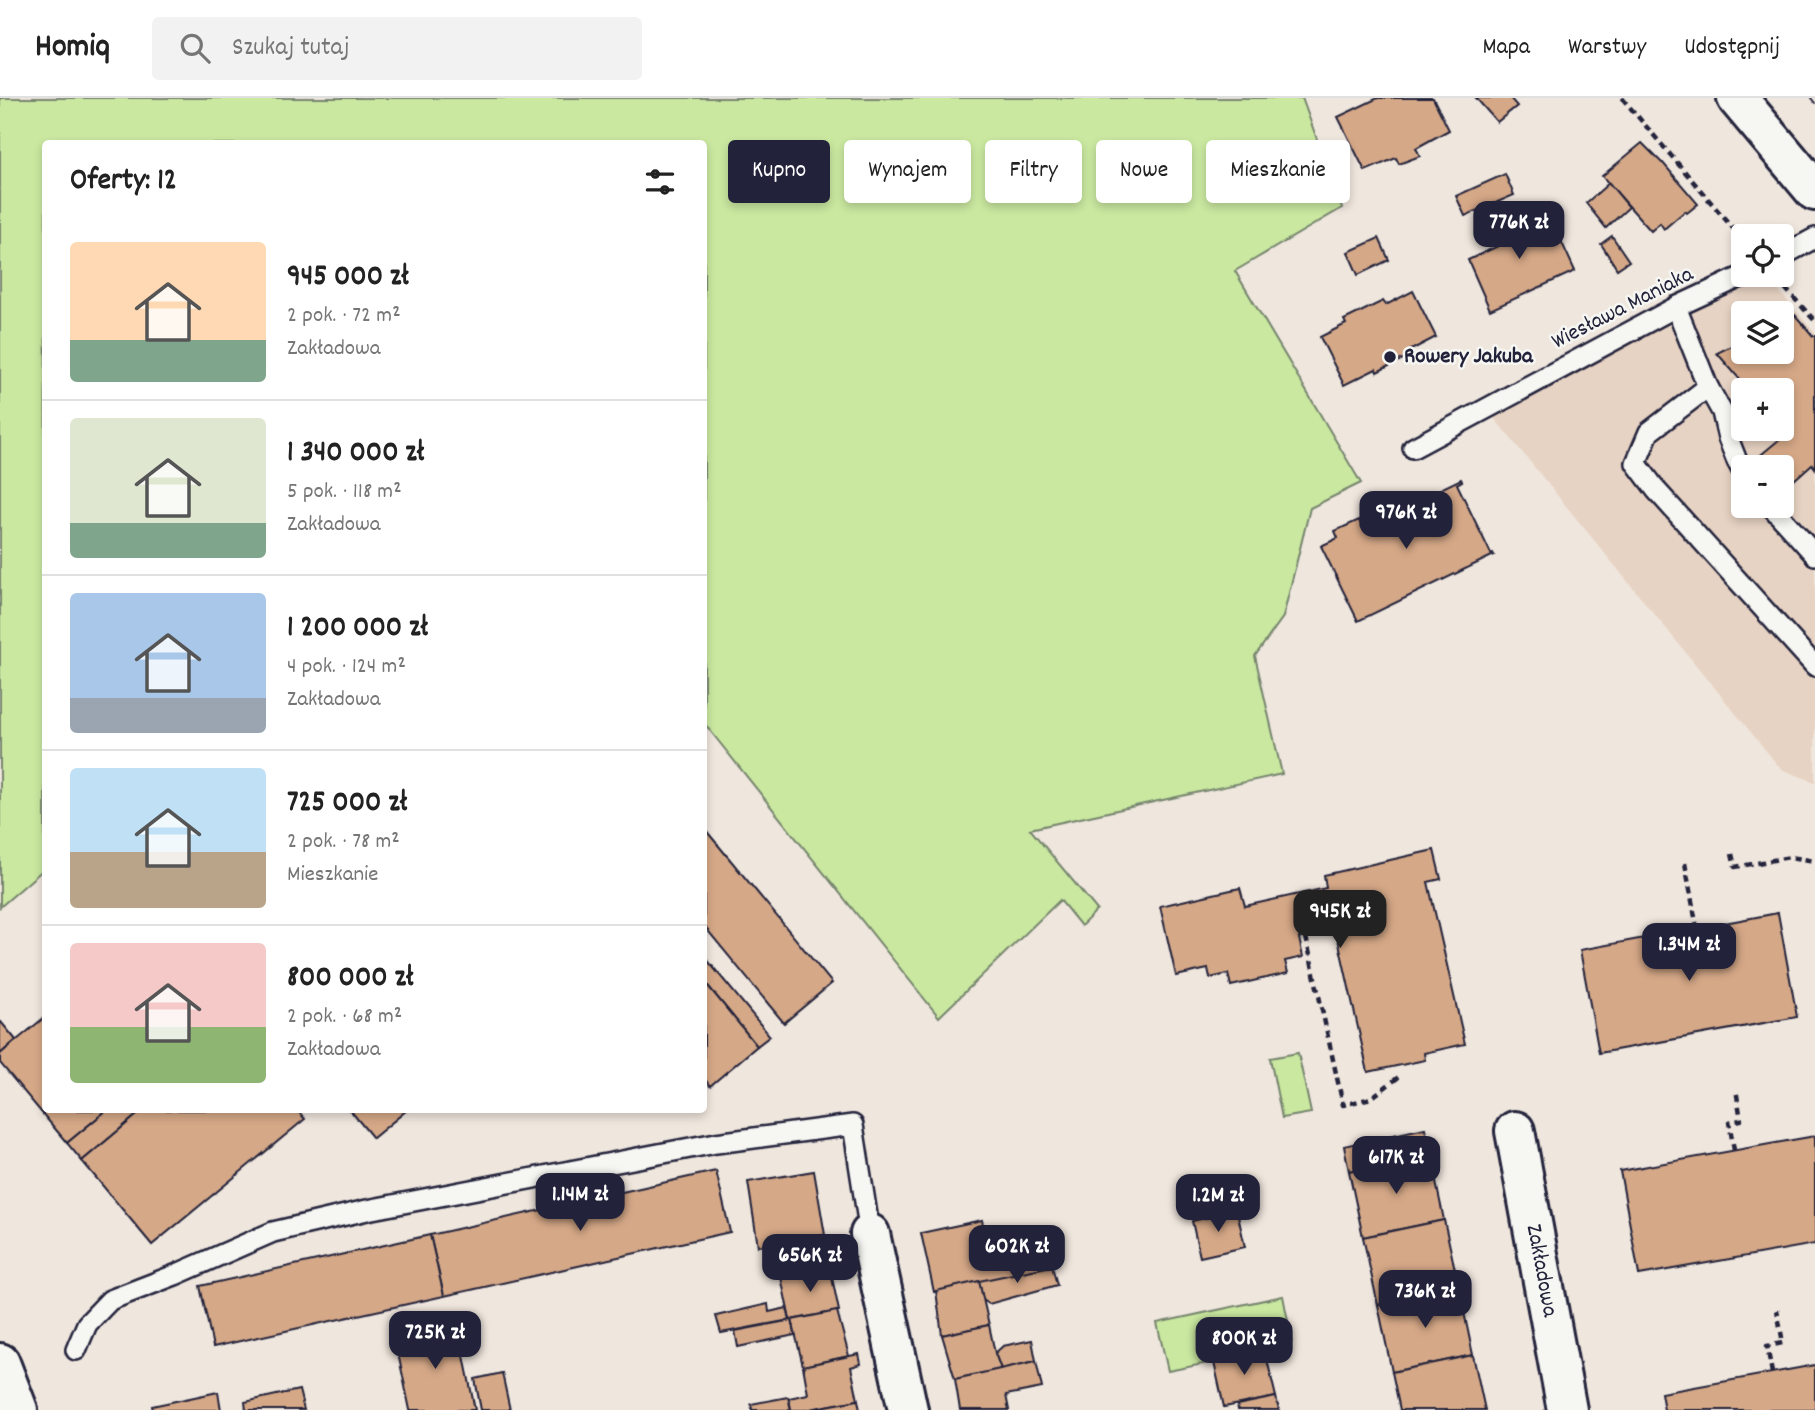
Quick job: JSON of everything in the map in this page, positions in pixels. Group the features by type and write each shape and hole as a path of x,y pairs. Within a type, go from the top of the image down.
{"street":[{"path":"1737,98 1815,191"},
{"name":"Zakładowa","path":"1515,1130 1567,1410"},
{"path":"870,1234 908,1410"},
{"path":"0,1363 18,1410"}],"lane":[{"path":"1794,249 1815,238"},
{"name":"Wiesława Maniaka","path":"1413,448 1676,307 1731,281"},
{"path":"1676,307 1708,387 1722,412 1735,455"},
{"path":"1708,387 1649,432 1636,463 1657,491 1815,666"},
{"path":"1782,518 1815,555"},
{"path":"76,1350 87,1324 110,1300 273,1232 380,1207 716,1143 853,1125 870,1234"}],"path":[{"path":"1622,98 1731,226"},
{"path":"1785,287 1815,321"},
{"path":"1732,854 1735,867 1790,856 1815,861"},
{"path":"1685,863 1697,928"},
{"path":"1306,937 1343,1105 1371,1098 1400,1076"},
{"path":"1734,1150 1729,1122 1741,1120 1736,1089"},
{"path":"1772,1373 1767,1346 1783,1343 1777,1310"}],"shaded area":[{"path":"1731,284 1731,287 1775,287 1787,301 1731,301 1731,364 1794,364 1794,309 1815,333 1815,782 1781,769 1486,408"}],"green space":[{"path":"0,98 1302,98 1317,140 1206,140 1206,203 1340,203 1342,208 1235,271 1361,483 1310,508 1283,617 1255,656 1282,774 1030,829 1097,910 1081,926 1060,900 939,1017 707,727 707,140 42,140 42,871 0,907"},
{"path":"1298,1053 1311,1113 1282,1118 1270,1058"},
{"path":"1283,1296 1292,1341 1208,1358 1208,1363 1168,1371 1157,1323"}],"building":[{"path":"1378,98 1433,98 1449,130 1416,148 1420,156 1399,164 1396,158 1365,171 1338,117"},
{"path":"1476,98 1510,98 1517,106 1497,122"},
{"path":"1642,143 1698,204 1664,229 1660,223 1651,231 1602,176"},
{"path":"1505,174 1514,195 1465,216 1456,196"},
{"path":"1609,183 1629,207 1606,228 1586,203"},
{"path":"1509,211 1521,236 1552,221 1575,271 1490,310 1468,260 1498,246 1487,222"},
{"path":"1612,236 1629,261 1617,269 1601,244"},
{"path":"1379,238 1389,260 1358,275 1348,252"},
{"path":"1413,291 1436,337 1409,351 1411,355 1344,385 1320,337 1346,324 1344,320 1383,301 1386,305"},
{"path":"1794,316 1815,336 1815,468 1812,464 1794,480 1794,455 1761,455 1778,441 1794,441 1794,378 1739,378 1717,353 1731,346 1731,364 1794,364"},
{"path":"1461,479 1457,484 1491,554 1494,555 1358,621 1321,546 1338,538 1335,531 1359,520 1362,527"},
{"path":"707,832 832,983 784,1023 707,930"},
{"path":"1434,850 1441,879 1428,882 1465,1044 1424,1053 1425,1060 1368,1072 1336,930 1299,938 1303,957 1285,961 1288,973 1231,986 1228,974 1210,978 1208,969 1176,976 1160,906 1240,888 1245,906 1326,888 1324,875"},
{"path":"1778,913 1797,1017 1599,1053 1580,950"},
{"path":"707,960 770,1036 757,1046 707,985"},
{"path":"707,985 757,1046 710,1086 707,1082"},
{"path":"42,1019 42,1113 103,1113 67,1143 0,1063 0,1054"},
{"path":"0,1023 16,1040 0,1054"},
{"path":"103,1113 139,1113 82,1161 67,1143"},
{"path":"139,1113 300,1113 305,1119 152,1245 82,1161"},
{"path":"352,1113 403,1113 373,1138"},
{"path":"1425,1128 1430,1154 1349,1171 1344,1146"},
{"path":"1815,1136 1815,1244 1639,1275 1620,1171"},
{"path":"1430,1154 1444,1220 1363,1237 1349,1171"},
{"path":"716,1171 730,1232 444,1296 430,1235"},
{"path":"814,1171 825,1235 758,1246 748,1182"},
{"path":"1237,1211 1245,1247 1200,1257 1192,1221"},
{"path":"982,1220 986,1239 976,1242 978,1255 999,1250 1006,1239 1056,1229 1060,1247 1048,1251 1052,1266 934,1292 921,1233"},
{"path":"1444,1220 1459,1288 1378,1305 1363,1237"},
{"path":"430,1235 444,1296 213,1347 200,1286"},
{"path":"1052,1266 1057,1285 989,1304 983,1300 979,1281"},
{"path":"830,1268 839,1311 790,1320 781,1277"},
{"path":"979,1281 989,1325 942,1335 936,1291"},
{"path":"1459,1288 1473,1355 1392,1372 1378,1305"},
{"path":"768,1304 769,1312 787,1308 790,1320 721,1333 716,1316"},
{"path":"837,1311 849,1356 803,1366 792,1320"},
{"path":"792,1320 795,1335 738,1347 735,1331"},
{"path":"989,1325 1001,1369 955,1379 942,1335"},
{"path":"458,1326 475,1410 410,1410 395,1339"},
{"path":"1032,1340 1036,1361 1001,1369 995,1353 1003,1346"},
{"path":"1264,1347 1276,1397 1224,1407 1213,1358"},
{"path":"859,1354 861,1364 851,1367 858,1400 791,1410 789,1398 808,1394 803,1366"},
{"path":"1473,1355 1485,1410 1400,1410 1392,1372"},
{"path":"1036,1361 1042,1388 1006,1395 1009,1410 960,1410 955,1379"},
{"path":"1815,1365 1815,1410 1664,1410 1661,1393"},
{"path":"502,1373 510,1410 481,1410 475,1379"},
{"path":"299,1390 304,1410 246,1410 245,1402"},
{"path":"218,1392 221,1410 153,1410 152,1406"},
{"path":"788,1397 791,1410 752,1410 751,1404"},
{"path":"1276,1397 1279,1410 1238,1410 1237,1405"},
{"path":"858,1400 860,1410 811,1409"}],"tram line":[{"path":"1811,98 1815,103"}],"place":[{"name":"Rowery Jakuba","path":"1390,357"}]}
